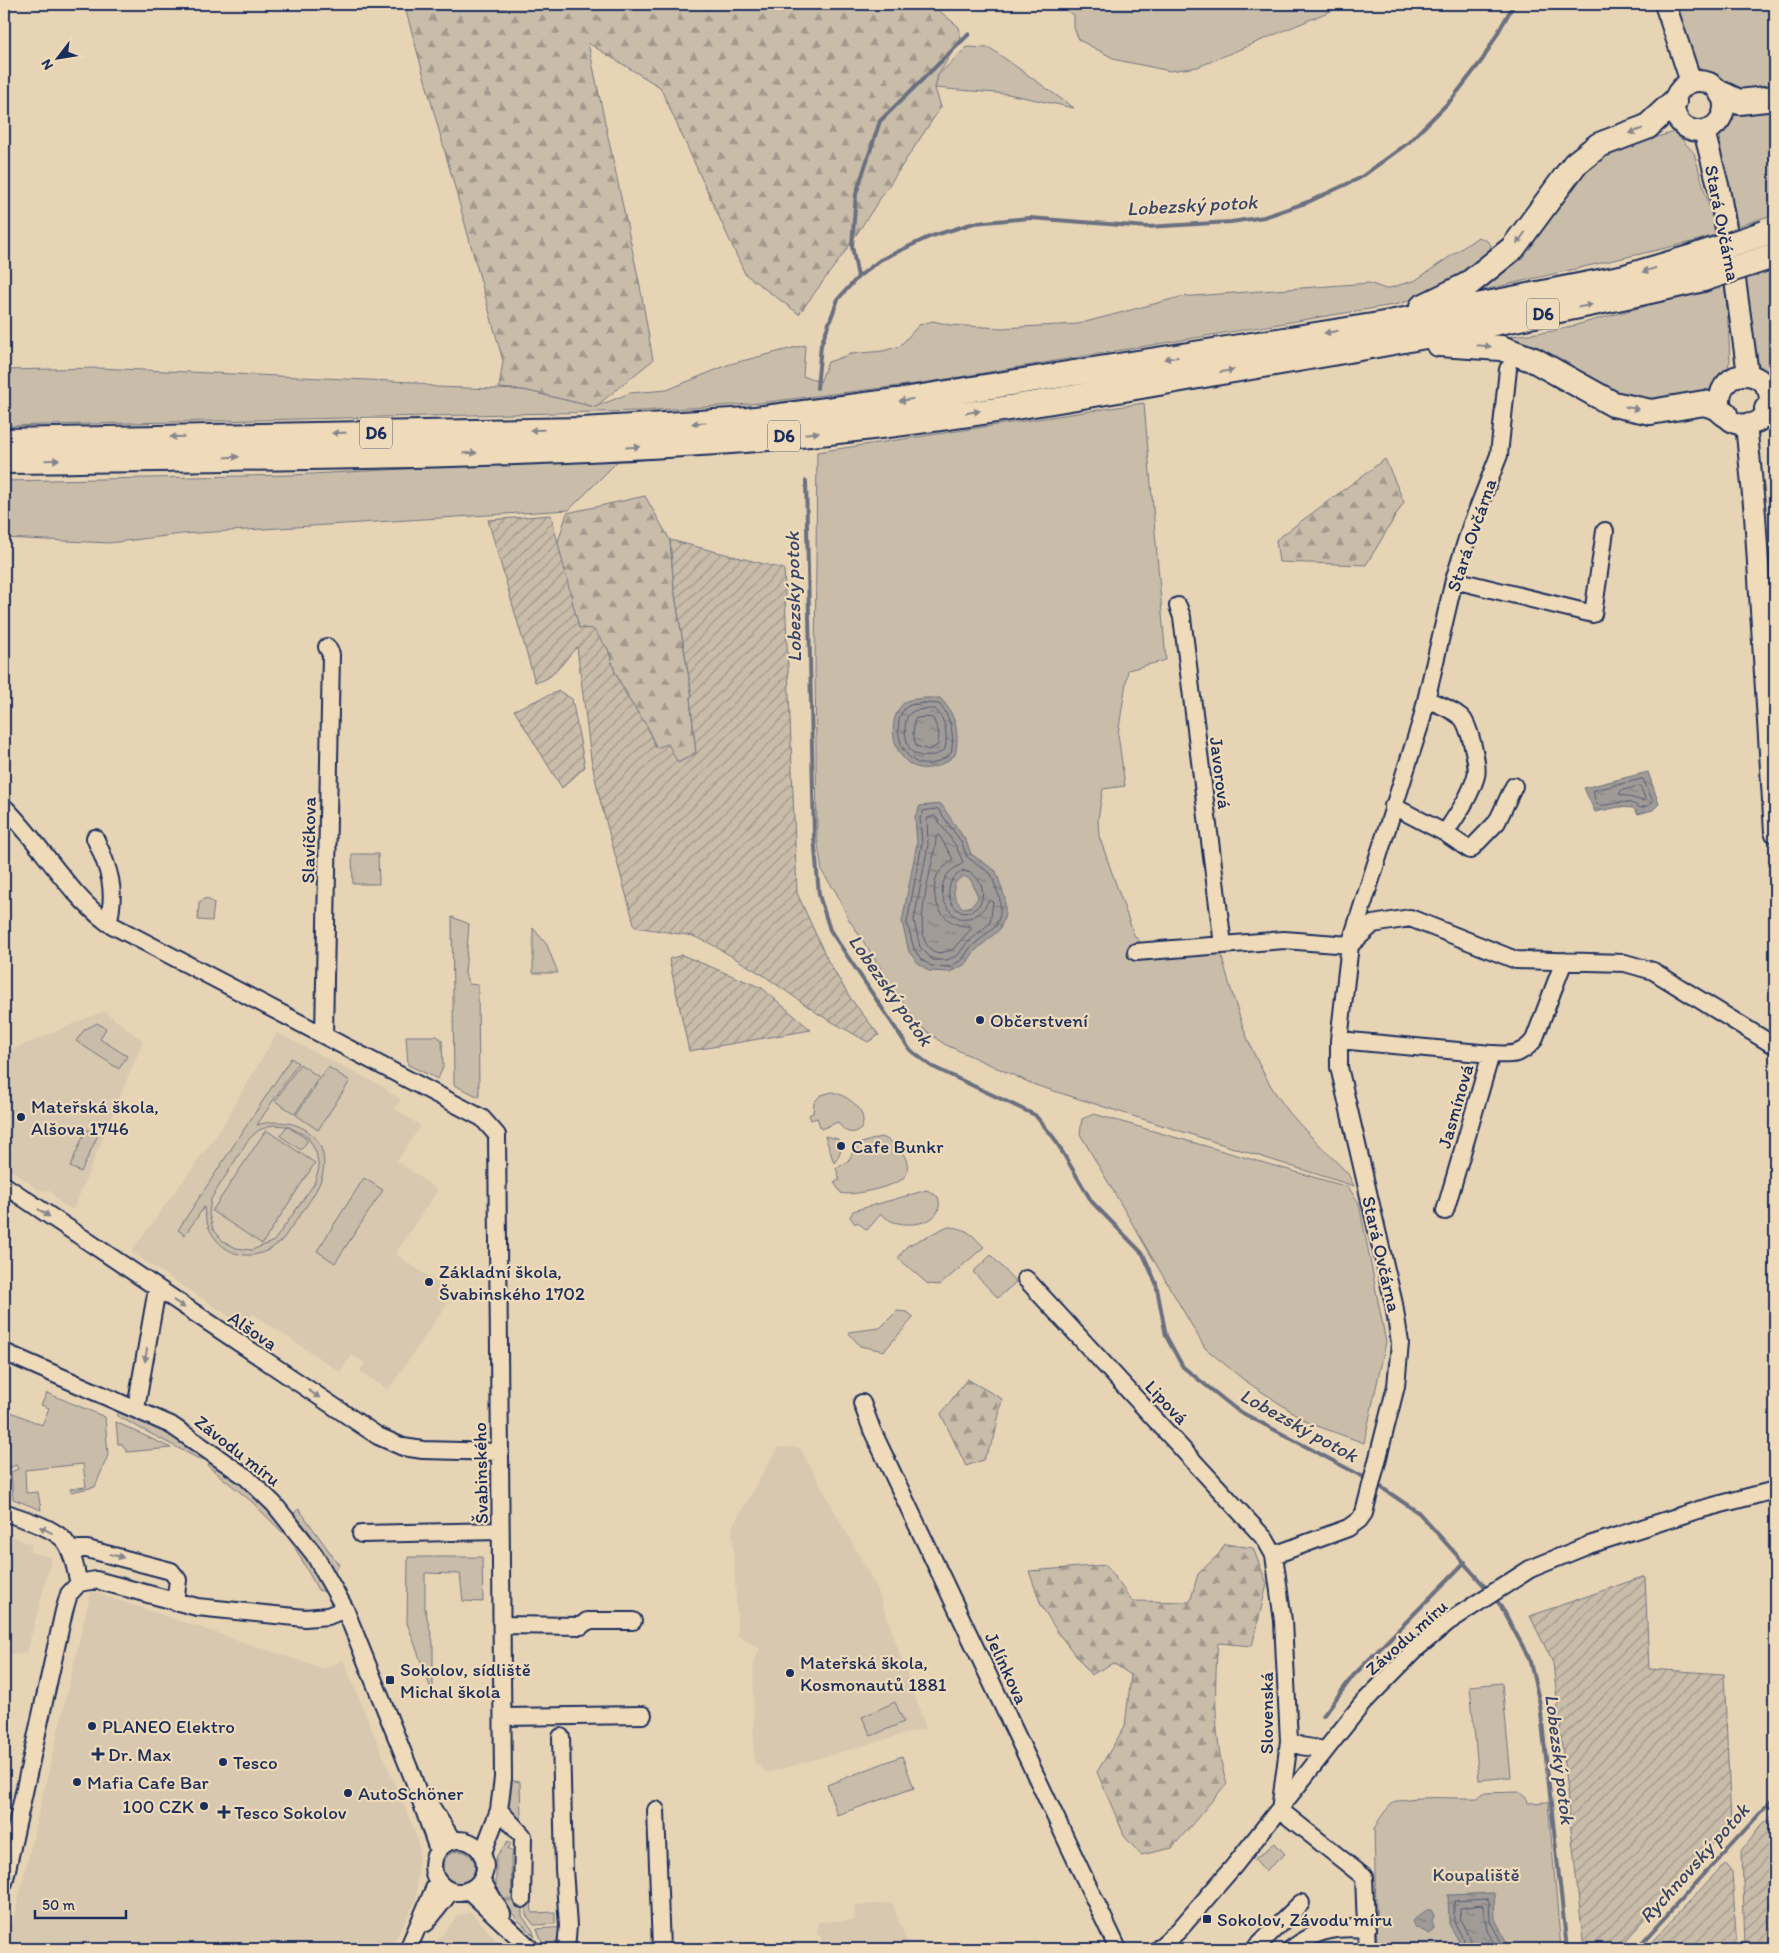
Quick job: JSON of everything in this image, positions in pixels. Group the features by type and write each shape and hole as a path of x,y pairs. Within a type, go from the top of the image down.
{"highway":[{"path":"1722,94 1739,102 1775,98"},
{"path":"1381,335 1482,275 1513,248 1575,164 1599,145 1647,127 1674,102"},
{"name":"D6","path":"4,461 585,450 747,440 888,426 1144,386 1381,335 1625,277 1770,231"},
{"name":"D6","path":"4,441 583,430 748,420 897,402 1585,306 1703,279 1774,255"},
{"path":"1381,335 1501,348 1534,360 1613,404 1651,412 1704,403 1716,407 1725,414"}],"main road":[{"path":"1665,4 1691,82"},
{"path":"1691,82 1709,82 1722,94 1725,103 1722,118 1718,124 1704,131 1688,129 1676,117 1674,102 1680,90 1691,82"},
{"name":"Stará Ovčárna","path":"1704,131 1720,189 1748,374"},
{"path":"1748,374 1764,385 1771,406 1760,420 1746,424 1735,422 1725,414 1720,402 1722,390 1730,380 1748,374"},
{"path":"1746,424 1752,480 1775,832"}],"street":[{"name":"Stará Ovčárna","path":"1274,1555 1348,1528 1359,1520 1364,1513 1396,1386 1400,1343 1394,1304 1338,1067 1339,1040 1350,945 1427,700 1454,580 1471,526 1499,455 1508,369"},
{"path":"1454,580 1593,614 1605,531"},
{"name":"Javorová","path":"1178,606 1182,617 1222,946"},
{"name":"Slavíčkova","path":"324,1035 330,654 327,647"},
{"path":"1427,700 1441,705 1463,718 1473,746 1477,774 1465,804 1445,833"},
{"path":"1393,806 1445,833 1470,850 1497,822 1514,786"},
{"path":"4,807 22,825 79,898 108,923 324,1035"},
{"path":"95,838 113,888 113,903 108,923"},
{"path":"1136,952 1284,940 1350,945 1373,924 1410,918 1516,960 1625,963 1653,971 1770,1043 1775,1043"},
{"name":"Jasmínová","path":"1445,1211 1491,1054 1512,1055 1526,1050 1534,1040 1564,961"},
{"name":"Švabinského","path":"324,1035 482,1118 497,1135 503,1778 499,1810 482,1854"},
{"path":"1339,1040 1491,1054"},
{"name":"Alšova","path":"4,1185 157,1290 378,1436 403,1446 423,1450 500,1452"},
{"name":"Lipová","path":"1026,1279 1265,1539 1274,1555"},
{"path":"136,1408 157,1290"},
{"name":"Závodu míru","path":"4,1352 136,1408 171,1425 212,1452 260,1490 274,1504 309,1548 345,1609 412,1778 438,1850"},
{"name":"Jelínkova","path":"862,1403 872,1430 1118,1949"},
{"name":"Závodu míru","path":"1158,1949 1180,1930 1280,1810 1325,1750 1369,1697 1416,1649 1448,1622 1530,1569 1589,1545 1698,1510 1775,1490"},
{"path":"4,1512 45,1528 63,1539 72,1556 79,1583"},
{"path":"361,1534 500,1531"},
{"path":"72,1556 79,1549 87,1549 171,1571 178,1580 175,1602"},
{"name":"Slovenská","path":"1274,1555 1284,1621 1289,1741 1280,1810"},
{"path":"4,1884 64,1611 69,1594 79,1583 96,1580 197,1608 305,1618 328,1616 345,1609"},
{"path":"502,1625 581,1626 587,1622 633,1621"},
{"path":"503,1717 643,1715"},
{"path":"562,1736 564,1869 568,1926 566,1949"},
{"path":"1289,1741 1301,1746 1325,1750"},
{"name":"Závodu míru","path":"412,1778 453,1841"},
{"path":"470,1843 499,1810 523,1836 522,1899"},
{"path":"656,1810 661,1949"},
{"path":"1280,1810 1364,1876 1367,1949"},
{"path":"453,1841 470,1843 482,1854 484,1871 481,1880 468,1890 452,1891 438,1882 432,1865 438,1850 453,1841"},
{"path":"481,1880 516,1937"},
{"path":"411,1944 438,1882"},
{"path":"468,1890 531,1949"},
{"path":"411,1944 452,1891"},
{"path":"1254,1949 1300,1902"},
{"path":"1291,1949 1325,1930 1344,1927 1367,1929"}],"shaded area":[{"path":"104,1011 143,1041 73,1210 59,1202 51,1191 39,1190 4,1165 4,1053"},
{"path":"277,1033 386,1088 388,1092 401,1099 395,1109 421,1126 397,1161 438,1190 395,1254 454,1294 388,1390 360,1371 365,1363 352,1355 340,1372 253,1314 244,1326 131,1252 218,1133"},
{"path":"778,1447 800,1448 876,1586 926,1728 767,1773 754,1762 753,1662 760,1649 738,1636 732,1527"},
{"path":"4,1532 32,1545 30,1552 52,1557 27,1652 4,1655"},
{"path":"91,1591 324,1669 343,1660 417,1837 419,1848 416,1901 390,1949 281,1949 264,1945 263,1949 4,1949 6,1924 13,1922"},
{"path":"892,1903 910,1949 821,1949 821,1935 817,1935 818,1922 855,1920 854,1905"},
{"path":"471,1912 504,1949 431,1949 457,1916"}],"green space":[{"path":"404,4 931,4 959,27 961,38 938,75 935,88 941,107 844,253 799,314 745,274 660,87 588,43 640,286 653,360 595,407 524,390 499,388 503,361"},
{"path":"1055,4 1347,4 1198,67 1170,71 1117,60 1079,40 1074,28 1074,15"},
{"path":"1673,4 1775,4 1775,89 1742,91 1732,89 1714,80 1697,65"},
{"path":"967,47 990,48 1074,108 1008,94 935,88 938,75"},
{"path":"1775,107 1775,214 1738,226 1721,152 1720,132 1729,119 1738,113"},
{"path":"1675,132 1694,153 1717,234 1696,241 1471,293 1584,170 1618,148"},
{"path":"1478,237 1486,240 1491,245 1486,263 1425,295 1399,304 923,383 750,404 641,411 4,426 4,370 98,368 413,382 436,387 524,390 595,407 630,393 667,390 730,364 805,345 803,376 820,382 828,362 851,354 883,351 900,346 919,325 933,321 950,325 1001,328 1078,324 1180,297 1369,283 1386,289 1416,280"},
{"path":"1775,267 1775,385 1766,378 1755,353 1751,336 1745,277"},
{"path":"1726,284 1730,361 1726,371 1707,393 1665,401 1638,400 1609,390 1508,339 1511,336 1554,331"},
{"path":"1144,403 1166,660 1128,670 1118,734 1125,786 1103,789 1098,819 1099,836 1134,935 1144,946 1221,953 1245,1032 1271,1087 1298,1122 1348,1174 1354,1186 1035,1085 944,1044 917,1024 848,918 836,892 822,872 817,837 815,668 817,452"},
{"path":"1385,459 1404,502 1366,565 1279,562 1276,540"},
{"path":"618,461 569,510 182,534 109,543 4,538 4,481 292,475 516,463"},
{"path":"645,496 670,540 674,588 692,697 690,697 696,753 678,763 656,748 647,726 629,700 615,672 608,649 579,628 557,545 567,513"},
{"path":"551,515 579,628 593,629 608,649 615,672 629,700 647,726 656,748 668,744 678,763 696,753 690,697 692,696 674,588 670,540 784,569 797,893 828,961 851,999 879,1035 868,1042 820,1015 763,975 711,944 693,936 635,927 600,800 591,759 577,647 553,674 542,681 535,682 488,520"},
{"path":"559,691 572,699 585,767 562,788 514,710"},
{"path":"352,854 378,854 379,884 353,884"},
{"path":"206,898 214,903 212,921 198,920 199,902"},
{"path":"452,917 469,924 465,974 469,984 478,985 479,1097 454,1085"},
{"path":"533,928 547,945 558,973 533,973"},
{"path":"682,955 762,988 811,1030 689,1051 669,959"},
{"path":"97,1023 106,1028 100,1039 127,1056 119,1069 76,1041 84,1030"},
{"path":"406,1036 437,1036 442,1040 443,1067 438,1079 408,1065"},
{"path":"291,1058 298,1063 257,1125 284,1122 296,1125 316,1139 322,1149 324,1162 322,1177 310,1200 283,1239 270,1249 257,1254 244,1255 232,1252 222,1245 213,1235 207,1222 204,1207 185,1235 178,1230","holes":["273,1125 287,1126 308,1137 316,1152 319,1168 314,1184 274,1241 252,1250 236,1248 223,1241 213,1229 209,1214 211,1199 248,1140 259,1130"]},
{"path":"300,1064 319,1077 295,1114 275,1101"},
{"path":"328,1067 350,1081 318,1130 296,1115"},
{"path":"832,1092 845,1097 856,1105 863,1116 861,1129 848,1132 838,1122 821,1129 817,1118 811,1120 809,1115 813,1113 814,1102 821,1095"},
{"path":"1094,1114 1348,1187 1359,1203 1386,1342 1364,1443 1309,1423 1244,1380 1205,1348 1080,1134 1082,1119"},
{"path":"287,1126 308,1140 301,1150 280,1136"},
{"path":"86,1129 98,1135 81,1172 70,1167"},
{"path":"266,1130 315,1163 262,1244 212,1211"},
{"path":"825,1136 838,1139 840,1143 840,1152 834,1163"},
{"path":"880,1137 893,1143 903,1154 908,1168 906,1174 901,1180 881,1188 853,1194 841,1193 834,1182 840,1180 836,1168 848,1162 856,1145"},
{"path":"364,1178 383,1190 335,1263 317,1251"},
{"path":"927,1190 938,1197 938,1212 934,1217 921,1223 905,1224 893,1222 881,1214 867,1230 857,1222 855,1224 850,1217 853,1211"},
{"path":"946,1227 958,1228 967,1232 984,1247 940,1285 928,1284 898,1258 907,1246"},
{"path":"991,1255 1016,1282 998,1298 973,1272"},
{"path":"897,1311 907,1312 914,1317 884,1351 860,1346 848,1332 880,1328"},
{"path":"967,1379 1002,1399 994,1439 983,1460 966,1466 941,1414"},
{"path":"47,1393 105,1417 108,1455 95,1487 71,1492 70,1489 86,1487 83,1464 25,1470 26,1493 38,1492 41,1510 13,1499 11,1472 18,1469 16,1465 7,1469 9,1497 4,1495 4,1460 9,1459 8,1436 4,1436 4,1409 42,1425 49,1408 41,1405"},
{"path":"116,1409 188,1444 204,1458 201,1460 117,1416"},
{"path":"116,1422 171,1448 127,1452 122,1444 118,1444"},
{"path":"211,1459 260,1499 285,1529 284,1532 251,1501 208,1466"},
{"path":"299,1509 339,1565 334,1572 310,1533 294,1513"},
{"path":"293,1544 303,1550 327,1592 318,1590"},
{"path":"1225,1544 1253,1548 1267,1584 1252,1646 1218,1643 1216,1676 1217,1734 1227,1783 1172,1848 1141,1855 1125,1837 1097,1772 1125,1726 1131,1675 1113,1663 1091,1675 1058,1633 1041,1605 1029,1571 1106,1565 1132,1601 1190,1602 1198,1574 1219,1554"},
{"path":"408,1557 482,1557 483,1602 463,1601 460,1574 425,1573 425,1609 433,1642 433,1689 431,1689 407,1623"},
{"path":"1645,1576 1649,1669 1724,1674 1731,1824 1618,1949 1584,1949 1553,1663 1530,1616"},
{"path":"1502,1683 1511,1777 1479,1780 1470,1686"},
{"path":"895,1702 904,1722 871,1736 862,1717"},
{"path":"902,1756 914,1788 837,1815 827,1785"},
{"path":"509,1780 520,1782 521,1818 519,1820 507,1808"},
{"name":"Koupaliště","path":"1519,1792 1526,1798 1527,1803 1548,1802 1561,1949 1377,1949 1374,1830 1386,1810 1392,1804 1408,1799 1478,1798 1482,1793"},
{"path":"1775,1814 1775,1949 1745,1949 1742,1851 1759,1828"},
{"path":"508,1841 511,1843 508,1849 513,1852 517,1847 511,1857 512,1899 502,1899 496,1886 496,1857"},
{"path":"1275,1843 1285,1854 1265,1871 1255,1859"},
{"path":"459,1851 465,1852 470,1856 474,1861 474,1873 470,1878 465,1882 459,1883 453,1882 448,1878 444,1873 443,1867 444,1861 448,1856 453,1852"},
{"path":"1725,1863 1732,1872 1737,1949 1645,1949"},
{"path":"526,1899 531,1899 532,1913 555,1912 555,1924 534,1925 526,1915"},
{"path":"522,1900 522,1916 532,1929 535,1937 516,1918 503,1901"},
{"path":"565,1927 560,1949 548,1949 543,1945 537,1929"}],"water":[{"path":"924,698 940,698 945,704 953,718 957,739 955,755 937,766 922,768 909,763 900,754 895,741 893,726 897,713 905,702"},
{"path":"1648,772 1659,804 1653,810 1638,814 1633,808 1619,807 1595,812 1584,788"},
{"path":"941,804 966,841 971,854 996,871 1005,898 1005,915 1000,929 974,952 966,964 950,972 929,971 918,963 909,952 902,922 917,843 915,817 920,806","holes":["964,876 971,880 978,897 972,905 963,908 956,900 954,887 959,879"]},
{"path":"1494,1893 1495,1919 1510,1949 1451,1949 1460,1943 1449,1924 1448,1895"},
{"path":"1427,1910 1431,1910 1434,1915 1432,1922 1434,1928 1430,1934 1415,1927 1412,1921"}],"waterway":[{"name":"Lobezský potok","path":"817,388 821,345 838,299 858,277 880,260 929,237 974,223 1030,218 1147,227 1231,222 1264,217 1308,202 1360,178 1408,143 1452,99 1483,59 1514,4"},
{"path":"858,277 852,246 856,194 880,121 969,34"},
{"name":"Lobezský potok","path":"806,481 814,836 819,895 830,930 910,1050 931,1066 1035,1115 1054,1138 1092,1202 1143,1254 1156,1283 1166,1336 1183,1367 1237,1410 1369,1480"},
{"name":"Lobezský potok","path":"1375,1483 1419,1513 1489,1591"},
{"path":"1323,1716 1353,1676 1465,1562"},
{"name":"Lobezský potok","path":"1493,1596 1501,1606 1529,1658 1540,1704 1567,1949"},
{"name":"Rychnovský potok","path":"1636,1949 1775,1797"}],"place":[{"name":"Občerstvení","path":"980,1020"},
{"name":"Mateřská škola, Alšova 1746","path":"21,1117"},
{"name":"Cafe Bunkr","path":"841,1146"},
{"name":"Základní škola, Švabinského 1702","path":"429,1282"},
{"name":"Mateřská škola, Kosmonautů 1881","path":"790,1673"},
{"name":"Sokolov, sídliště Michal škola","path":"390,1680"},
{"name":"PLANEO Elektro","path":"92,1726"},
{"name":"Dr. Max","path":"98,1754"},
{"name":"Tesco","path":"223,1762"},
{"name":"Mafia Cafe Bar","path":"77,1782"},
{"name":"AutoSchöner","path":"348,1793"},
{"name":"100 CZK","path":"204,1806"},
{"name":"Tesco Sokolov","path":"224,1812"},
{"name":"Sokolov, Závodu míru","path":"1207,1919"}]}
